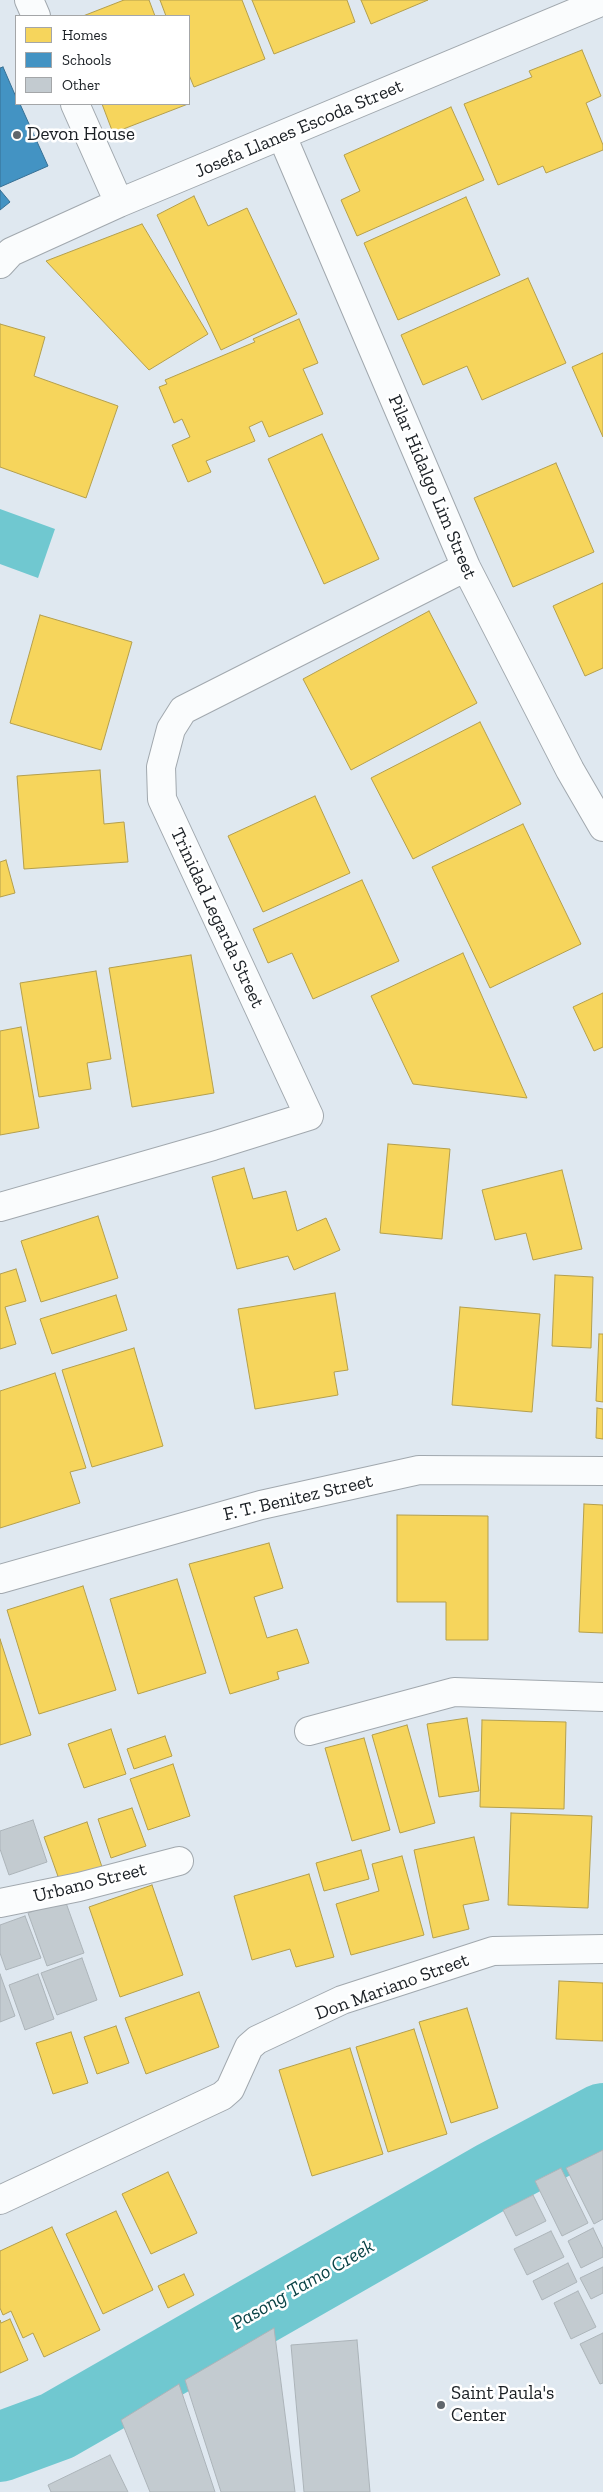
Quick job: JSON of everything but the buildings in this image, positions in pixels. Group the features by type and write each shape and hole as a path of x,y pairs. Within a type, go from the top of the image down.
{"street":[{"path":"29,0 36,15"},
{"name":"Josefa Llanes Escoda Street","path":"0,264 11,252 119,203 603,1"},
{"path":"75,105 119,203"},
{"name":"Pilar Hidalgo Lim Street","path":"282,136 466,567 570,770 603,827"},
{"name":"Trinidad Legarda Street","path":"0,1207 309,1116 162,798 161,767 172,729 184,710 466,567"},
{"name":"F. T. Benitez Street","path":"0,1579 261,1505 419,1470 603,1471"},
{"path":"309,1731 454,1692 603,1697"},
{"name":"Urbano Street","path":"0,1903 79,1887 179,1860"},
{"name":"Don Mariano Street","path":"0,2200 222,2096 230,2089 249,2047 257,2040 342,2000 493,1951 603,1949"}],"water":[{"path":"0,509 55,529 38,578 0,564"}],"waterway":[{"name":"Pasong Tamo Creek","path":"0,2447 57,2426 494,2176 603,2118"}],"place":[{"name":"Devon House","path":"17,135"},
{"name":"Saint Paula's Center","path":"441,2405"}]}
